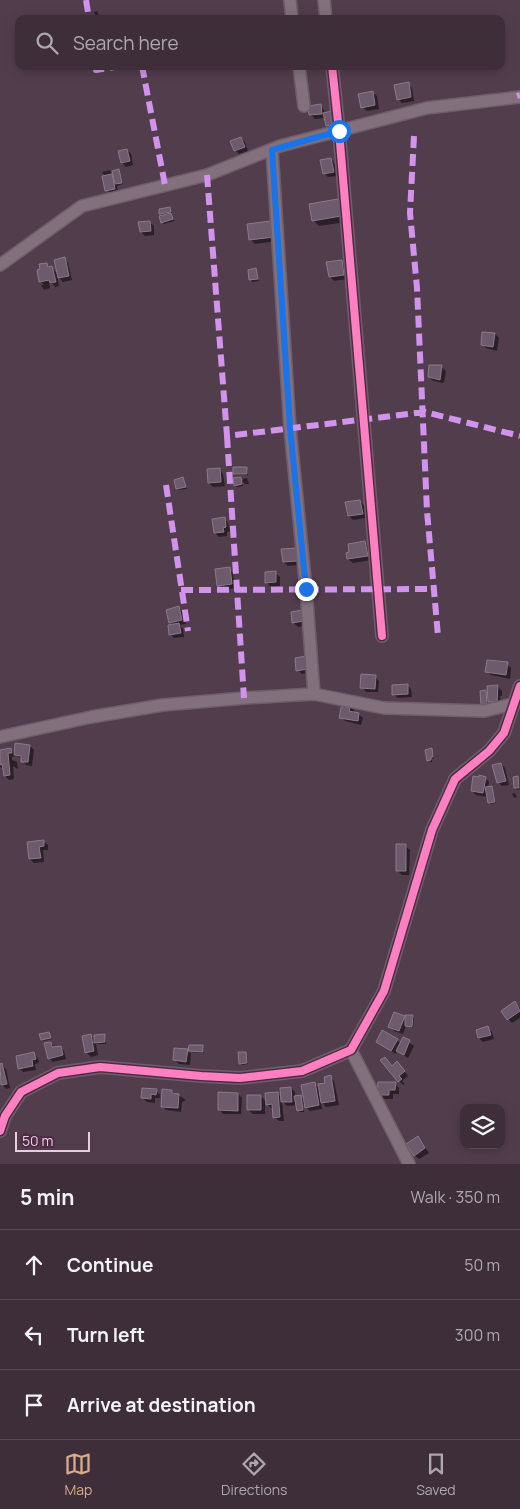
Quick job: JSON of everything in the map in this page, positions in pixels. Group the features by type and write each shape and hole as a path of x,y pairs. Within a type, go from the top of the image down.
{"street":[{"path":"290,0 292,15"},
{"path":"324,0 326,15"},
{"path":"300,70 304,106"},
{"path":"332,70 382,636"},
{"path":"0,265 82,206 207,175 272,150 428,108 520,97"},
{"path":"272,150 290,428 314,694"},
{"path":"0,1131 5,1116 20,1092 58,1073 100,1067 240,1078 302,1071 351,1050 384,992 432,830 455,779 504,733 520,686"},
{"path":"0,737 163,705 244,698 314,694 384,708 484,711 513,704"},
{"path":"351,1050 409,1164"}],"building":[{"path":"409,82 411,97 397,100 394,85"},
{"path":"373,91 375,105 361,108 358,94"},
{"path":"321,104 322,114 309,115 308,106"},
{"path":"332,111 335,124 326,126 323,113"},
{"path":"241,137 245,147 234,151 230,141"},
{"path":"127,149 130,161 121,163 118,151"},
{"path":"331,158 334,172 323,174 320,160"},
{"path":"119,169 122,183 115,184 112,171"},
{"path":"112,174 115,189 105,191 102,176"},
{"path":"338,199 341,216 312,221 309,204"},
{"path":"170,207 171,212 159,214 159,209"},
{"path":"171,213 173,219 161,223 159,216"},
{"path":"150,221 151,231 140,232 138,222"},
{"path":"271,221 274,237 249,240 247,224"},
{"path":"65,257 69,276 58,278 54,260"},
{"path":"342,260 344,275 329,277 326,262"},
{"path":"47,263 48,267 52,266 56,282 50,283 49,280 39,282 37,270 40,269 39,264"},
{"path":"256,268 258,279 249,280 248,270"},
{"path":"482,332 495,333 493,347 481,345"},
{"path":"429,365 442,365 440,380 428,377"},
{"path":"233,467 247,467 247,474 233,474"},
{"path":"220,468 221,482 208,483 207,469"},
{"path":"183,477 186,487 176,489 174,480"},
{"path":"241,477 242,484 234,486 233,478"},
{"path":"360,500 363,514 348,516 345,502"},
{"path":"225,517 226,527 223,528 224,532 214,533 212,519"},
{"path":"365,541 368,556 347,559 346,553 349,552 348,544"},
{"path":"296,548 297,561 283,562 281,549"},
{"path":"230,567 232,584 217,586 215,569"},
{"path":"276,571 276,582 265,583 265,572"},
{"path":"179,606 182,620 169,623 166,610"},
{"path":"303,610 304,621 292,623 291,612"},
{"path":"179,623 181,633 169,635 168,625"},
{"path":"306,656 308,669 296,671 295,658"},
{"path":"487,660 508,662 506,675 485,672"},
{"path":"361,674 376,675 375,689 360,688"},
{"path":"408,684 408,694 392,695 392,685"},
{"path":"498,685 497,702 488,702 487,686"},
{"path":"486,690 487,705 481,705 480,691"},
{"path":"342,703 351,704 349,711 359,713 358,721 339,718"},
{"path":"15,743 30,745 28,762 21,762 21,756 14,755"},
{"path":"11,748 12,753 8,753 10,775 4,776 2,764 0,765 0,750"},
{"path":"432,748 433,757 427,761 425,750"},
{"path":"501,763 506,781 497,783 492,765"},
{"path":"479,775 486,777 483,793 471,791 473,776 479,777"},
{"path":"518,776 519,788 514,788 513,777"},
{"path":"492,786 495,802 488,803 485,787"},
{"path":"44,840 44,846 39,847 41,858 29,859 27,842"},
{"path":"396,844 406,844 406,871 396,871"},
{"path":"515,1001 520,1011 507,1020 501,1011"},
{"path":"394,1012 405,1016 399,1031 388,1027"},
{"path":"405,1015 413,1015 412,1027 405,1026"},
{"path":"488,1026 491,1035 478,1038 476,1030"},
{"path":"382,1030 398,1039 391,1051 376,1042"},
{"path":"49,1032 51,1038 41,1040 39,1034"},
{"path":"91,1034 94,1051 85,1053 82,1036"},
{"path":"105,1034 105,1042 94,1043 94,1035"},
{"path":"403,1037 410,1040 404,1055 396,1051"},
{"path":"51,1042 52,1047 61,1046 63,1055 48,1059 44,1043"},
{"path":"189,1045 203,1045 203,1052 188,1051"},
{"path":"174,1048 188,1049 186,1062 173,1060"},
{"path":"34,1052 36,1059 32,1060 33,1066 18,1069 16,1056"},
{"path":"238,1052 246,1052 247,1063 239,1064"},
{"path":"385,1057 392,1066 397,1061 405,1071 399,1076 402,1079 398,1082 380,1060"},
{"path":"2,1063 7,1084 1,1085 0,1064"},
{"path":"331,1075 335,1101 321,1103 318,1084 325,1083 324,1077"},
{"path":"315,1082 319,1105 305,1108 301,1085"},
{"path":"378,1082 396,1082 395,1090 389,1090 389,1095 377,1095"},
{"path":"291,1087 292,1102 281,1102 280,1088"},
{"path":"142,1088 157,1089 156,1095 151,1094 151,1099 141,1098"},
{"path":"162,1089 172,1090 172,1093 179,1094 178,1108 161,1107"},
{"path":"218,1092 238,1093 238,1111 218,1110"},
{"path":"278,1092 280,1117 273,1118 272,1104 266,1105 265,1093"},
{"path":"247,1095 261,1095 261,1110 247,1110"},
{"path":"301,1095 303,1110 297,1111 294,1096"},
{"path":"418,1136 425,1148 414,1156 406,1144"}],"marked path":[{"path":"86,0 88,15"},
{"path":"143,70 165,185"},
{"path":"414,136 410,213 417,288 427,511 438,636"},
{"path":"207,175 227,436 425,412 520,436"},
{"path":"227,436 244,698"},
{"path":"166,485 188,631"},
{"path":"181,590 433,589"}],"cycle path":[{"path":"332,70 382,636"},
{"path":"0,1131 5,1116 21,1092 58,1073 100,1067 240,1078 302,1071 351,1050 384,991 432,830 455,779 489,751 504,733 520,686"}],"route":[{"path":"306,589 290,428 272,150 280,146 339,131"}]}
